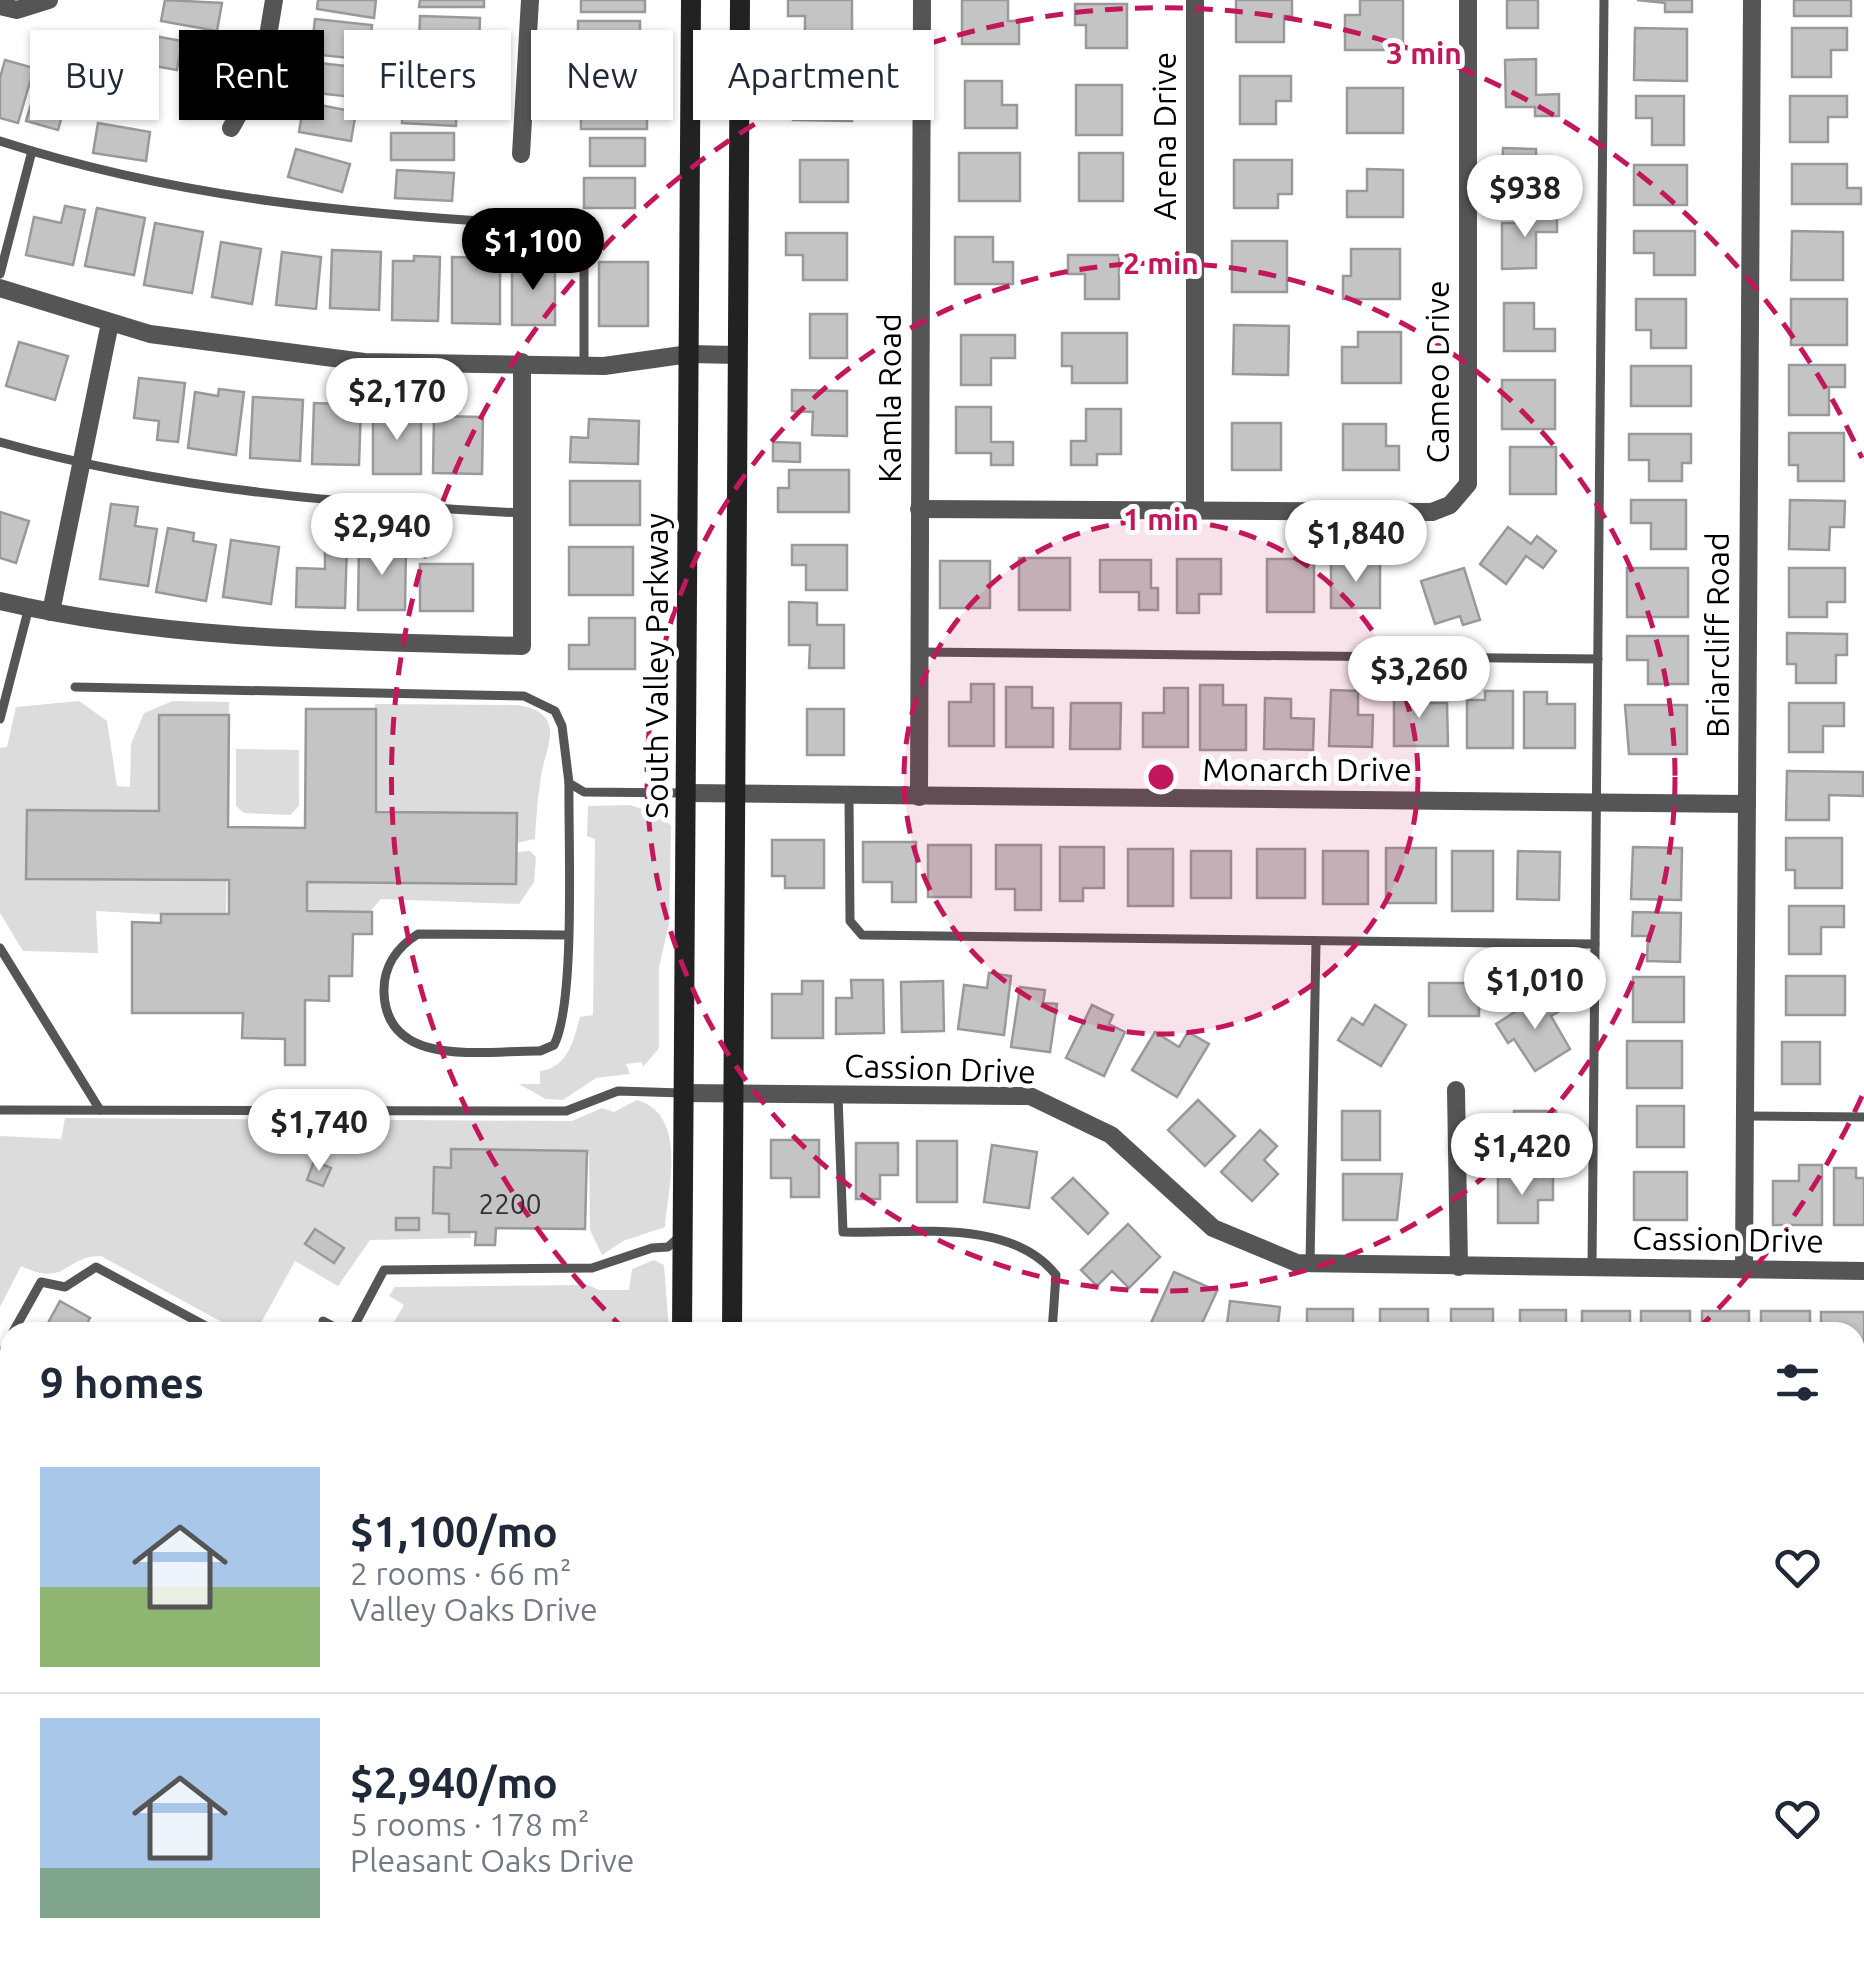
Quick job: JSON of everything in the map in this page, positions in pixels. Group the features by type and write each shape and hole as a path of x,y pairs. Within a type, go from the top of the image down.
{"main road":[{"name":"South Valley Parkway","path":"682,1322 692,0"},
{"path":"732,1322 740,0"}],"street":[{"path":"0,6 17,10 49,0"},
{"path":"230,128 262,72 274,0"},
{"path":"522,154 530,0"},
{"name":"Kamla Road","path":"920,797 922,0"},
{"name":"Arena Drive","path":"1195,0 1195,512"},
{"name":"Cameo Drive","path":"920,508 1432,512 1450,505 1468,484 1468,0"},
{"name":"Briarcliff Road","path":"1744,1270 1752,0"},
{"path":"0,288 150,334 364,362 604,366 689,354 738,356"},
{"path":"51,612 110,323"},
{"path":"0,601 51,612 266,639 522,646 522,362"},
{"name":"Monarch Drive","path":"686,793 735,797 1747,804"},
{"path":"1456,1090 1459,1267"},
{"name":"Cassion Drive","path":"684,1093 1030,1096 1052,1103 1111,1135 1213,1228 1273,1256 1310,1264 1864,1271"}],"lane":[{"path":"1592,1268 1604,0"},
{"path":"0,141 164,185 269,202 355,214 547,225 568,231 580,246 584,261 584,365"},
{"path":"0,274 32,151"},
{"path":"0,442 80,465 296,498 521,514"},
{"path":"0,719 29,608"},
{"path":"920,652 1598,660"},
{"path":"75,687 524,696 555,711 568,783 566,935 564,1018 554,1044 540,1051 424,1049 396,1031 388,1014 385,978 392,958 418,934 566,935"},
{"path":"568,783 584,792 686,793"},
{"path":"849,797 850,921 862,935 1595,944"},
{"path":"1310,1264 1316,942"},
{"path":"0,948 100,1110"},
{"path":"0,1110 566,1112 618,1091 684,1093"},
{"path":"838,1096 843,1232 1010,1239 1040,1255 1056,1275 1053,1322"},
{"path":"1745,1116 1864,1117"},
{"path":"353,1322 384,1270 592,1268 652,1248 668,1248 681,1235"},
{"path":"20,1322 41,1282 65,1287 96,1267 199,1322"}],"shaded area":[{"path":"79,701 107,721 117,786 130,787 131,744 144,713 173,701 229,702 226,918 96,911 98,953 23,951 0,913 0,748 7,747 16,707"},
{"path":"375,704 518,705 544,716 550,733 535,839 516,843 515,852 530,851 536,857 534,882 519,904 381,899 366,916 305,916 305,879 373,815"},
{"path":"236,749 299,750 299,806 290,815 244,813 236,806"},
{"path":"630,805 661,815 671,826 669,924 659,967 659,1048 643,1067 642,1062 626,1064 630,1074 596,1078 563,1100 546,1099 519,1084 540,1084 540,1071 557,1064 568,1051 580,1017 593,1015 595,839 587,836 588,806"},
{"path":"637,1100 653,1108 669,1136 671,1173 665,1227 623,1241 602,1255 590,1230 589,1154 460,1152 471,1238 370,1240 338,1286 295,1261 261,1322 222,1322 101,1256 89,1257 57,1273 36,1272 21,1266 0,1307 0,1136 61,1139 65,1118 572,1121 602,1108 614,1112"},
{"path":"654,1260 664,1265 668,1322 394,1322 404,1305 389,1296 395,1287 588,1285 599,1290 629,1290 632,1269"}],"building":[{"path":"165,0 222,3 217,30 161,21"},
{"path":"318,0 376,0 374,18 317,9"},
{"path":"420,0 484,0 484,7 419,7"},
{"path":"581,0 645,0 645,12 581,12"},
{"path":"788,0 852,0 852,30 805,30 805,16 788,16"},
{"path":"962,0 1008,0 1008,21 1019,21 1019,44 962,44"},
{"path":"1236,0 1292,0 1292,16 1284,16 1284,42 1236,42"},
{"path":"1360,0 1403,0 1403,50 1345,50 1345,15 1360,15"},
{"path":"1507,0 1538,0 1538,28 1507,28"},
{"path":"1637,0 1692,0 1692,12 1665,12 1665,3"},
{"path":"1794,0 1851,0 1851,16 1794,16"},
{"path":"1075,4 1127,4 1127,48 1086,48 1086,25 1075,25"},
{"path":"420,16 480,18 480,30 420,30"},
{"path":"315,19 372,25 371,30 344,30 344,57 324,55 324,30 314,30"},
{"path":"578,21 640,21 640,30 578,30"},
{"path":"1635,28 1687,29 1687,81 1634,80"},
{"path":"1792,28 1847,28 1847,50 1831,50 1831,77 1792,77"},
{"path":"159,37 179,40 177,70 159,67"},
{"path":"1536,59 1536,95 1559,94 1559,116 1535,116 1535,107 1506,107 1505,60"},
{"path":"5,60 30,67 30,82 18,123 0,118 0,78"},
{"path":"324,64 344,66 344,96 324,94"},
{"path":"1240,76 1291,76 1291,101 1276,101 1276,124 1240,124"},
{"path":"965,81 1002,81 1002,105 1017,105 1017,128 965,128"},
{"path":"1076,85 1122,85 1122,135 1076,135"},
{"path":"1347,88 1403,88 1403,133 1347,133"},
{"path":"1636,96 1684,96 1684,145 1652,145 1652,118 1636,118"},
{"path":"1790,96 1847,96 1847,117 1828,117 1828,142 1790,142"},
{"path":"324,106 344,110 344,120 355,120 351,141 299,132 301,120 324,120"},
{"path":"30,108 30,120 61,120 58,130 26,121"},
{"path":"402,120 456,120 456,126 402,123"},
{"path":"581,120 647,120 647,129 581,129"},
{"path":"98,123 150,132 146,161 93,153"},
{"path":"391,133 454,133 454,160 391,160"},
{"path":"590,138 645,138 645,166 590,166"},
{"path":"1503,148 1536,149 1536,173 1558,173 1558,192 1502,192"},
{"path":"296,149 350,164 342,192 288,177"},
{"path":"959,153 1020,153 1020,201 959,201"},
{"path":"1079,153 1123,153 1123,201 1079,201"},
{"path":"800,160 848,160 848,202 800,202"},
{"path":"1234,160 1292,160 1292,194 1278,194 1278,208 1234,208"},
{"path":"1792,164 1847,164 1847,188 1861,188 1861,204 1792,204"},
{"path":"1634,165 1687,165 1687,205 1634,205"},
{"path":"1367,169 1403,170 1403,217 1347,217 1347,191 1367,191"},
{"path":"397,170 454,173 452,201 395,198"},
{"path":"584,178 635,178 635,208 584,208"},
{"path":"65,206 85,210 73,265 26,255 34,217 61,223"},
{"path":"97,208 145,218 134,275 85,266"},
{"path":"1533,211 1557,211 1557,232 1536,232 1536,268 1502,269 1502,223 1533,223"},
{"path":"155,223 203,232 192,293 144,285"},
{"path":"1634,231 1695,231 1695,275 1654,275 1654,253 1634,253"},
{"path":"1792,231 1843,232 1843,280 1791,280"},
{"path":"786,233 847,233 847,280 803,280 803,255 786,255"},
{"path":"955,237 993,237 993,262 1013,262 1013,284 955,284"},
{"path":"1232,241 1287,241 1287,292 1232,292"},
{"path":"221,242 261,249 252,304 212,297"},
{"path":"1351,249 1400,249 1400,299 1343,299 1343,276 1351,276"},
{"path":"332,250 381,252 379,310 330,308"},
{"path":"282,252 321,257 316,309 276,305"},
{"path":"1068,255 1119,255 1119,299 1085,299 1085,274 1068,274"},
{"path":"414,256 440,257 438,321 392,320 393,261 414,261"},
{"path":"452,257 500,258 500,324 452,323"},
{"path":"512,259 542,259 542,269 555,269 555,325 512,325"},
{"path":"599,262 648,262 648,326 599,326"},
{"path":"1636,299 1686,299 1686,348 1651,348 1651,330 1636,330"},
{"path":"1791,299 1847,299 1847,345 1791,345"},
{"path":"1504,303 1534,303 1534,329 1555,329 1555,351 1504,351"},
{"path":"810,314 847,314 847,358 810,358"},
{"path":"1234,325 1289,326 1288,375 1233,374"},
{"path":"1358,332 1401,332 1401,383 1342,383 1342,347 1358,347"},
{"path":"1062,333 1127,333 1127,383 1072,383 1072,366 1062,366"},
{"path":"961,335 1015,335 1015,358 991,358 991,385 961,385"},
{"path":"19,342 68,356 55,400 6,386"},
{"path":"1789,365 1845,365 1845,387 1829,387 1829,415 1789,415"},
{"path":"1631,366 1691,366 1691,406 1631,406"},
{"path":"139,378 185,383 178,442 157,440 159,421 134,418"},
{"path":"1502,380 1555,380 1555,429 1502,429"},
{"path":"219,389 244,392 236,455 188,448 195,392 218,396"},
{"path":"792,390 847,391 847,436 812,435 813,412 792,411"},
{"path":"253,397 303,400 300,461 250,458"},
{"path":"314,403 361,405 359,465 312,464"},
{"path":"956,407 991,407 991,442 1013,442 1013,465 991,465 991,453 956,453"},
{"path":"1086,409 1121,409 1121,454 1097,454 1097,465 1071,465 1071,441 1086,441"},
{"path":"373,413 421,413 421,474 373,474"},
{"path":"434,416 483,417 482,474 433,473"},
{"path":"589,419 639,421 638,464 570,462 571,437 588,438"},
{"path":"1232,423 1281,423 1281,470 1232,470"},
{"path":"1343,424 1386,424 1386,446 1399,446 1399,470 1343,470"},
{"path":"1789,433 1844,433 1844,481 1798,481 1798,465 1789,465"},
{"path":"1629,434 1691,434 1691,463 1682,463 1682,481 1649,481 1649,460 1629,460"},
{"path":"773,442 800,443 800,462 773,461"},
{"path":"1510,447 1556,447 1556,494 1510,494"},
{"path":"789,470 849,470 849,512 778,512 778,488 789,488"},
{"path":"570,481 640,481 640,525 570,525"},
{"path":"1631,500 1686,500 1686,549 1651,549 1651,523 1631,523"},
{"path":"1790,500 1845,501 1844,527 1830,527 1829,550 1789,549"},
{"path":"111,504 138,507 135,526 157,529 148,586 100,579"},
{"path":"0,512 29,521 16,563 0,558"},
{"path":"1508,527 1531,544 1537,536 1556,551 1543,568 1526,556 1506,584 1480,564"},
{"path":"168,528 194,533 193,541 216,545 206,601 156,592"},
{"path":"231,540 279,547 271,604 223,597"},
{"path":"325,544 347,544 345,608 296,607 297,568 325,569"},
{"path":"359,545 406,546 405,610 358,610"},
{"path":"792,545 847,545 847,590 806,590 806,565 792,565"},
{"path":"569,547 633,547 633,595 569,595"},
{"path":"1019,558 1070,558 1070,610 1019,610"},
{"path":"1177,559 1221,559 1221,594 1199,594 1199,613 1177,613"},
{"path":"1267,559 1314,559 1314,612 1267,612"},
{"path":"1100,560 1151,560 1151,588 1158,588 1158,610 1139,610 1139,592 1100,592"},
{"path":"940,561 990,561 990,608 940,608"},
{"path":"1331,562 1380,562 1380,608 1331,608"},
{"path":"420,564 473,564 473,611 420,611"},
{"path":"1464,568 1480,620 1463,625 1460,616 1435,624 1421,581"},
{"path":"1627,568 1688,568 1688,617 1627,617"},
{"path":"1789,568 1845,568 1845,602 1827,602 1827,617 1789,617"},
{"path":"789,602 817,603 817,625 844,625 844,668 809,668 810,645 789,645"},
{"path":"589,618 635,618 635,669 569,669 569,645 589,645"},
{"path":"1787,633 1847,634 1847,655 1836,655 1836,683 1796,683 1796,664 1787,664"},
{"path":"1627,636 1688,636 1688,684 1648,684 1648,660 1627,660"},
{"path":"971,684 994,684 994,746 949,746 949,702 971,702"},
{"path":"1200,685 1223,685 1223,705 1246,705 1246,750 1200,750"},
{"path":"1006,687 1032,687 1032,708 1053,708 1053,747 1006,747"},
{"path":"1164,688 1188,688 1188,747 1143,747 1143,713 1164,713"},
{"path":"1331,690 1358,691 1358,715 1373,715 1372,747 1329,746"},
{"path":"1394,690 1417,690 1417,703 1447,703 1448,746 1394,746"},
{"path":"1485,691 1513,691 1513,748 1467,748 1467,700 1485,700"},
{"path":"1524,692 1547,692 1547,704 1575,704 1575,748 1524,748"},
{"path":"1265,698 1291,699 1291,718 1314,719 1313,750 1264,749"},
{"path":"1071,703 1121,703 1120,749 1070,749"},
{"path":"1789,703 1844,703 1844,726 1823,726 1823,752 1789,752"},
{"path":"1625,705 1687,705 1687,754 1629,754"},
{"path":"306,709 376,709 376,812 517,813 516,884 307,882 307,911 372,912 372,934 353,934 352,976 329,976 329,1001 305,1000 305,1065 285,1065 285,1039 242,1038 243,1013 132,1013 132,922 161,923 161,914 229,914 229,880 26,879 27,810 159,811 159,715 229,715 228,827 305,828"},
{"path":"807,709 844,709 844,755 807,755"},
{"path":"1787,771 1863,772 1863,796 1829,795 1829,820 1786,820"},
{"path":"1786,838 1842,838 1842,888 1795,888 1795,870 1786,870"},
{"path":"772,840 824,840 824,888 785,888 785,876 772,876"},
{"path":"863,842 916,842 916,902 892,902 892,882 863,882"},
{"path":"928,845 971,845 971,897 928,897"},
{"path":"996,845 1041,845 1041,910 1015,910 1015,889 996,889"},
{"path":"1060,847 1104,847 1104,888 1083,888 1083,901 1060,901"},
{"path":"1633,847 1682,848 1681,900 1631,899"},
{"path":"1386,848 1436,848 1436,903 1386,903"},
{"path":"1128,849 1173,849 1173,906 1128,906"},
{"path":"1257,849 1305,849 1305,898 1257,898"},
{"path":"1191,851 1231,851 1231,898 1191,898"},
{"path":"1323,851 1368,851 1368,904 1323,904"},
{"path":"1452,851 1493,851 1493,911 1452,911"},
{"path":"1518,851 1560,852 1559,900 1517,899"},
{"path":"1789,906 1844,906 1844,927 1821,927 1821,954 1789,954"},
{"path":"1633,912 1681,913 1680,962 1647,961 1648,936 1632,936"},
{"path":"989,973 1011,976 1004,1035 958,1029 964,985 987,988"},
{"path":"1786,976 1845,976 1845,1015 1786,1015"},
{"path":"1633,977 1684,977 1684,1022 1633,1022"},
{"path":"851,980 883,980 884,1033 836,1034 836,998 852,998"},
{"path":"802,981 823,981 823,1038 772,1038 772,994 802,994"},
{"path":"943,981 944,1031 902,1032 901,982"},
{"path":"1429,983 1479,983 1479,1016 1429,1016"},
{"path":"1020,987 1045,990 1043,1003 1057,1004 1050,1052 1011,1047"},
{"path":"1545,993 1558,1012 1551,1016 1570,1049 1535,1071 1514,1039 1508,1043 1496,1024"},
{"path":"1092,1005 1113,1015 1109,1024 1125,1032 1104,1076 1066,1058"},
{"path":"1375,1005 1406,1025 1381,1066 1338,1040 1352,1018 1363,1025"},
{"path":"1155,1032 1179,1047 1188,1032 1209,1044 1177,1097 1132,1070"},
{"path":"1627,1041 1682,1041 1682,1088 1627,1088"},
{"path":"1782,1042 1820,1042 1820,1084 1782,1084"},
{"path":"1198,1100 1235,1136 1205,1166 1168,1130"},
{"path":"1637,1106 1684,1106 1684,1147 1637,1147"},
{"path":"1342,1111 1380,1111 1380,1160 1342,1160"},
{"path":"1514,1111 1556,1111 1556,1160 1514,1160"},
{"path":"1260,1130 1277,1146 1264,1160 1278,1174 1252,1201 1221,1172"},
{"path":"771,1140 819,1140 819,1197 791,1197 791,1178 771,1178"},
{"path":"917,1141 957,1141 957,1202 917,1202"},
{"path":"856,1143 898,1143 898,1175 880,1175 880,1199 856,1199"},
{"path":"992,1145 1037,1152 1029,1208 984,1202"},
{"path":"451,1149 587,1151 585,1229 496,1228 495,1245 475,1245 476,1232 449,1232 449,1214 433,1213 434,1167 451,1168"},
{"path":"314,1161 331,1168 323,1186 307,1180"},
{"path":"1799,1165 1822,1165 1822,1225 1773,1225 1773,1181 1799,1181"},
{"path":"1834,1168 1856,1168 1856,1178 1864,1178 1864,1225 1834,1225"},
{"path":"1634,1172 1687,1172 1687,1220 1634,1220"},
{"path":"1343,1174 1402,1174 1397,1220 1343,1220"},
{"path":"1498,1176 1553,1176 1553,1200 1538,1200 1538,1223 1498,1223"},
{"path":"1073,1178 1108,1213 1088,1234 1052,1198"},
{"path":"396,1218 419,1218 419,1230 396,1230"},
{"path":"1128,1224 1160,1257 1129,1288 1112,1271 1097,1286 1081,1270"},
{"path":"315,1229 344,1248 334,1263 305,1244"},
{"path":"1174,1272 1217,1291 1203,1322 1151,1322"},
{"path":"60,1301 90,1318 88,1322 48,1322"},
{"path":"1230,1301 1280,1307 1278,1322 1227,1322"},
{"path":"1307,1309 1353,1309 1353,1322 1307,1322"},
{"path":"1380,1309 1428,1309 1428,1322 1380,1322"},
{"path":"1451,1309 1493,1309 1493,1322 1451,1322"},
{"path":"1520,1310 1566,1310 1566,1322 1520,1322"},
{"path":"1582,1311 1630,1311 1630,1322 1582,1322"},
{"path":"1641,1311 1690,1311 1690,1322 1641,1322"},
{"path":"1702,1311 1749,1311 1749,1322 1702,1322"},
{"path":"1761,1311 1810,1311 1810,1322 1761,1322"},
{"path":"1821,1312 1864,1312 1864,1322 1821,1322"}]}
